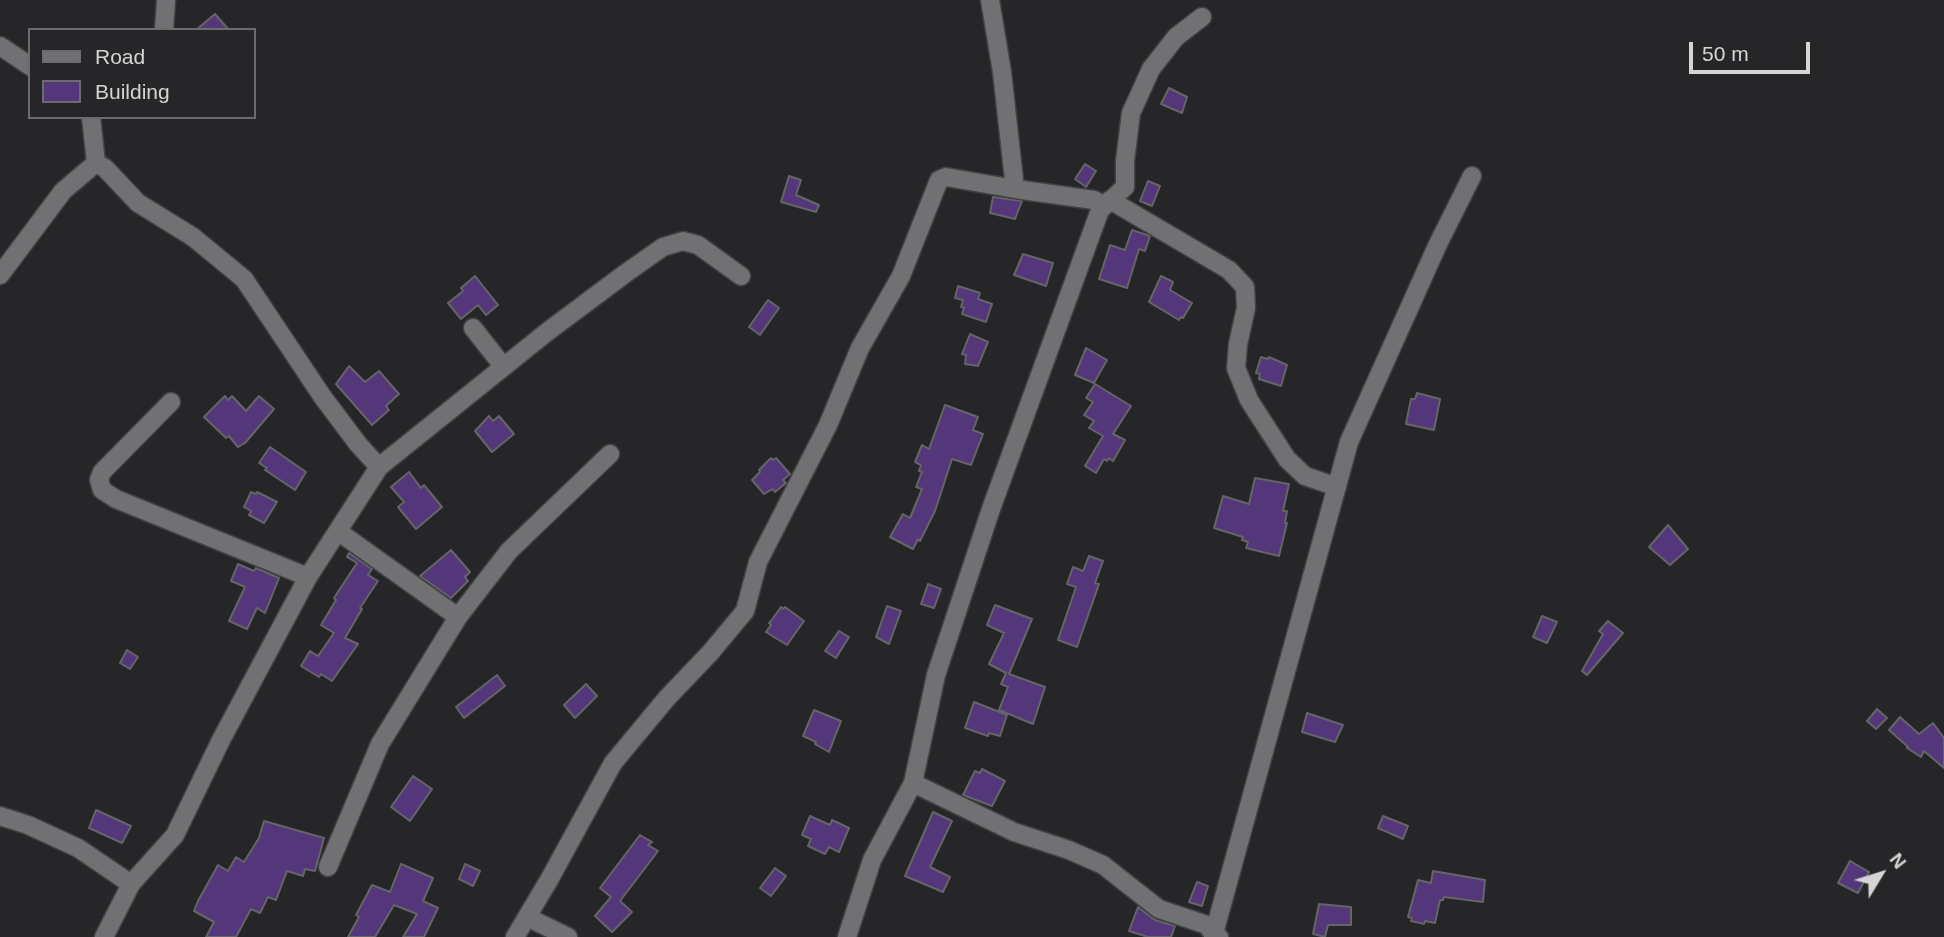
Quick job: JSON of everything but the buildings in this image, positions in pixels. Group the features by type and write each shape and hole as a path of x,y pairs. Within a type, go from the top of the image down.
{"street":[{"path":"164,28 166,0"},
{"path":"990,0 1002,72 1015,189"},
{"path":"847,937 872,860 913,783 936,674 991,509 1105,205 1125,187 1125,161 1131,113 1151,69 1176,37 1202,17"},
{"path":"0,46 28,65"},
{"path":"91,119 96,163"},
{"path":"0,275 63,191 96,163"},
{"path":"96,163 105,168 138,204 193,237 244,279 322,396 379,467"},
{"path":"1215,936 1349,442 1472,176"},
{"path":"515,937 613,763 745,611 758,562 828,425 860,348 901,276 939,180 946,177 1094,200 1229,270 1245,287 1246,308 1238,344 1237,368 1249,400 1287,458 1305,475 1336,487"},
{"path":"104,937 131,884 175,835 308,576 379,467 503,366 663,247 683,242 698,245 741,276"},
{"path":"473,328 503,366"},
{"path":"171,402 102,472 99,480 102,490 116,499 308,576"},
{"path":"328,867 380,744 458,617 509,551 610,454"},
{"path":"338,532 458,617"},
{"path":"913,783 1014,832 1069,850 1103,865 1159,909 1207,925 1215,936"},
{"path":"0,816 78,848 131,884"},
{"path":"527,918 568,937"}]}
